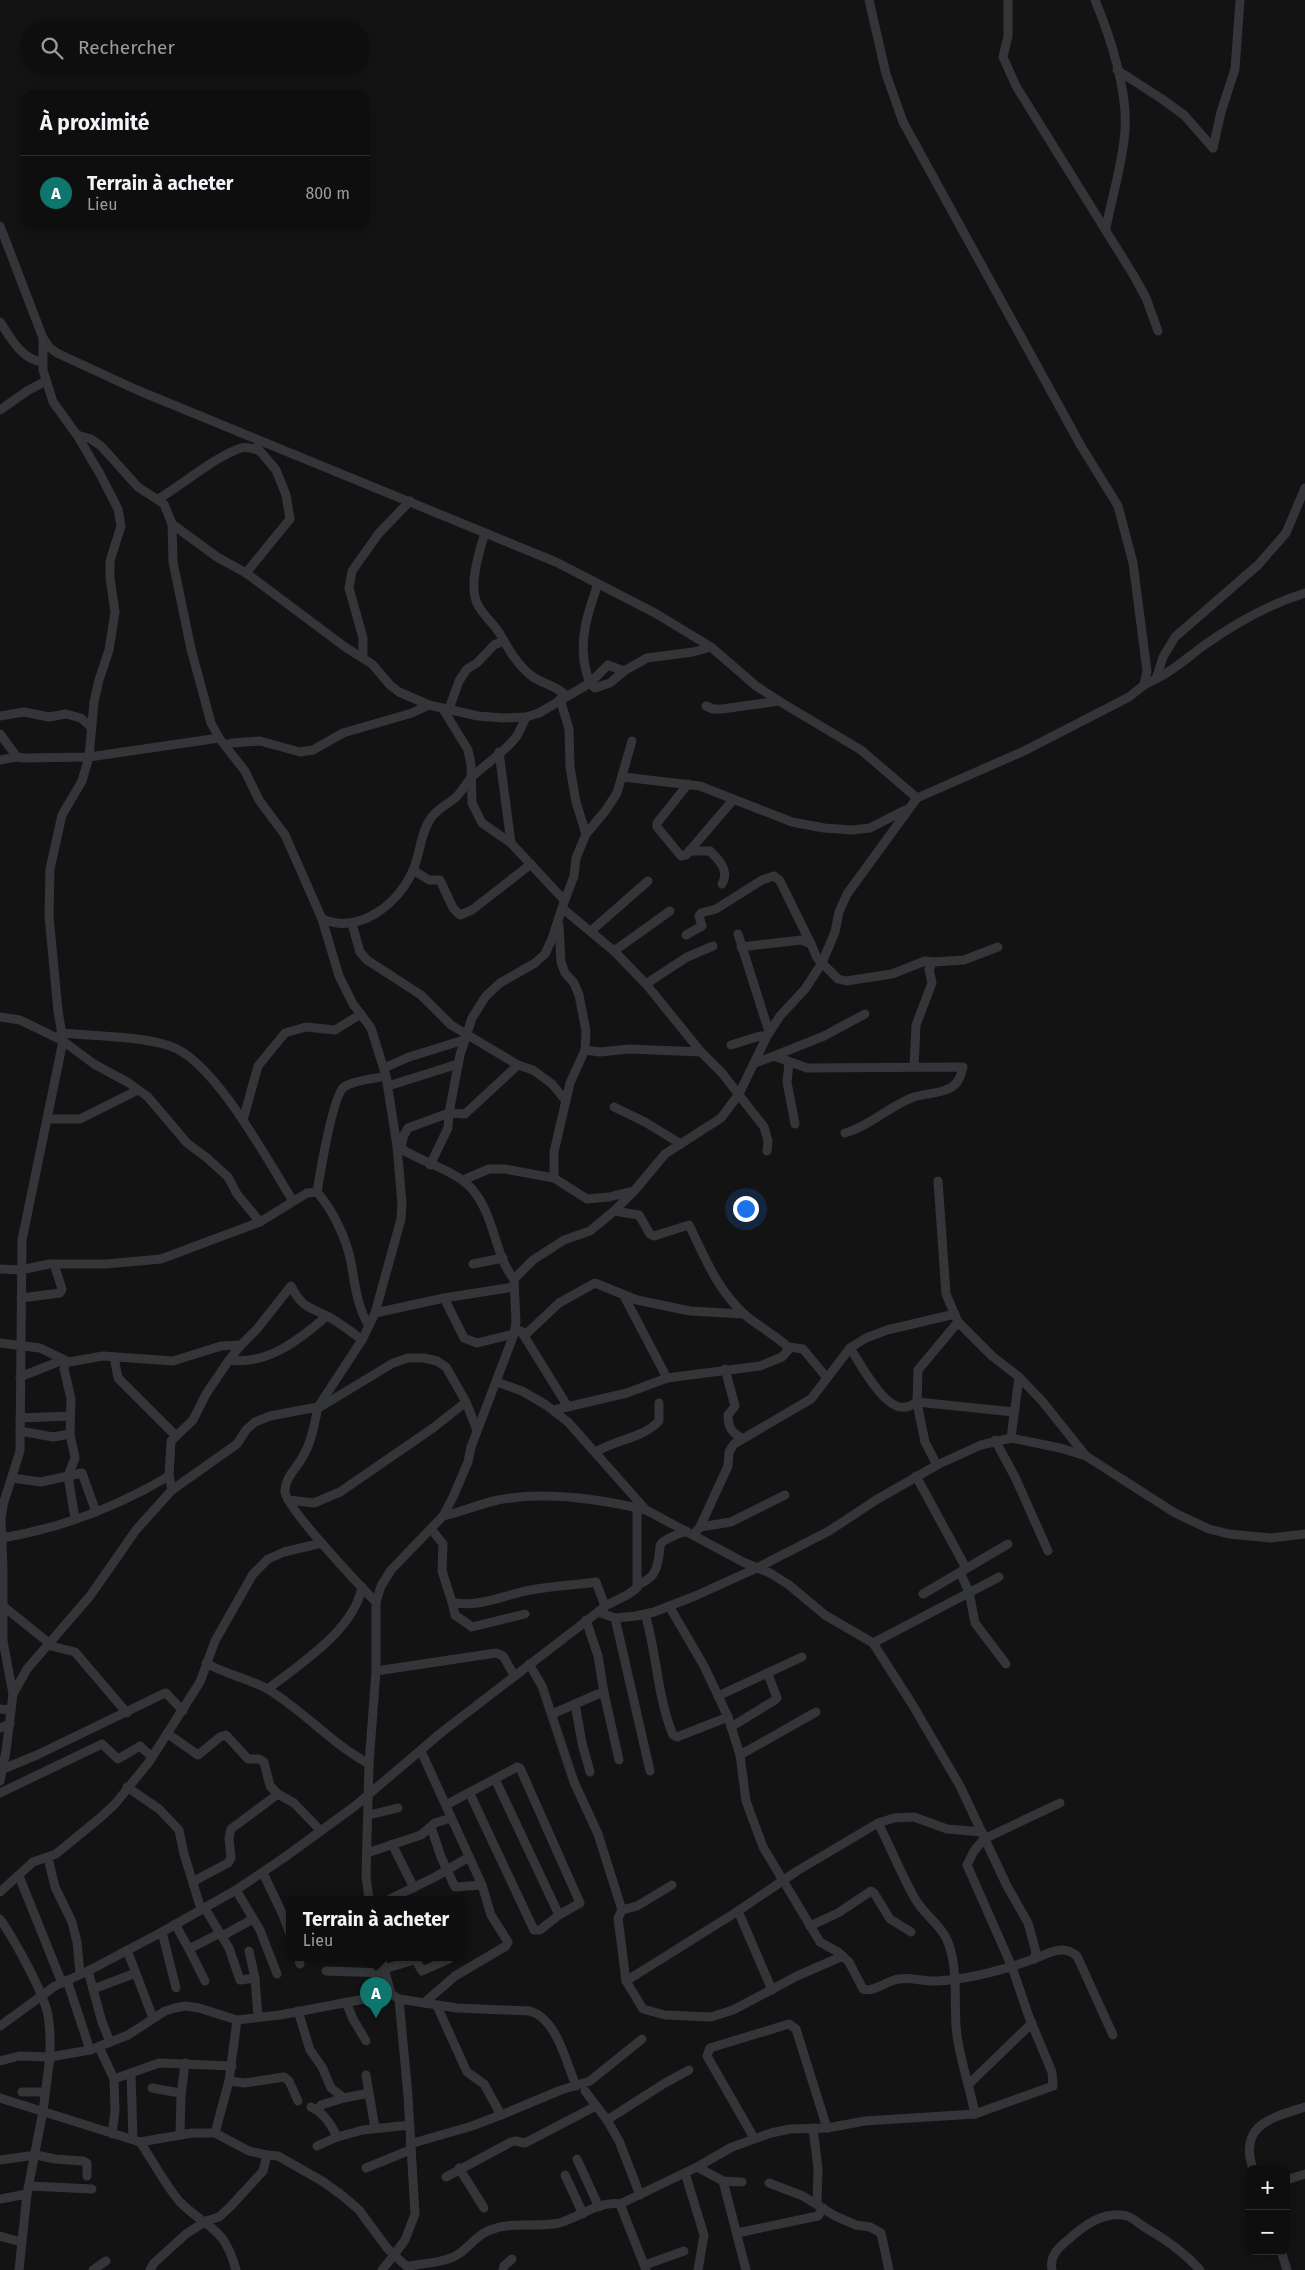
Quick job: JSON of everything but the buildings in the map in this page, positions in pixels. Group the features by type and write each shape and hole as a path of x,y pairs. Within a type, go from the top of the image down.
{"street":[{"path":"869,0 886,74 903,122 1081,446 1118,506 1133,563 1138,592 1147,670 1144,685"},
{"path":"1008,0 1008,36 1003,57 1016,86 1106,228 1146,298 1158,331"},
{"path":"1095,0 1106,28 1124,100 1125,130 1106,228"},
{"path":"1117,70 1162,99 1184,116 1212,148 1235,69 1240,0"},
{"path":"0,226 43,338 57,353 137,390 556,562 654,613 711,647 756,686 861,750 918,798"},
{"path":"0,322 23,353 33,361 42,362"},
{"path":"13,1694 5,1679 2,1641 1,1513 20,1455 22,1240 48,1119 62,1037 49,916 50,869 62,815 82,781 90,757 99,680 109,650 115,612 110,578 110,561 121,526 118,509 112,496 77,435 53,402 42,362 43,338"},
{"path":"0,410 46,381"},
{"path":"77,435 91,439 101,446 138,487 164,504 172,524 173,562 190,649 205,704 222,742 245,771 259,800 285,836 322,919 339,976 353,1004 371,1028 386,1077 399,1148 402,1197 400,1219 375,1312 362,1340 318,1408 310,1442 287,1482 285,1492 288,1500 322,1543 376,1602"},
{"path":"246,573 290,520 286,495 276,470 260,451 253,438"},
{"path":"158,499 225,456 242,448 260,451"},
{"path":"1156,678 1163,656 1176,637 1258,564 1286,533 1305,488"},
{"path":"363,658 363,638 350,588 352,571 379,533 410,502"},
{"path":"172,524 217,557 246,573 345,647 372,664 390,685 399,692 429,705 486,717 526,716 539,713 590,683 608,665 624,671"},
{"path":"485,533 475,573 476,600 527,672 533,677 560,690 569,729 570,767 576,802 586,834"},
{"path":"598,584 588,612 583,648 584,662 590,683 595,688 610,683 624,671 647,658 693,652 711,647"},
{"path":"375,1312 514,1283 532,1260 564,1240 590,1231 635,1190 665,1154 721,1118 739,1094 756,1063 768,1034 780,1016 805,989 822,963 835,932 839,912 847,894 918,798 1088,720 1129,697 1144,685 1176,667 1204,646 1276,602 1305,593"},
{"path":"446,709 459,681 467,669 477,663 494,645 504,641"},
{"path":"706,706 713,709 722,709 779,701"},
{"path":"0,760 18,757 90,757 222,742 260,741 292,751 313,750 342,733 412,713 429,705"},
{"path":"446,709 468,750 472,778 472,802 482,824 511,843 531,864 563,904 614,950 646,984 701,1052 739,1094 764,1127 768,1141 767,1151"},
{"path":"0,716 24,712 49,717 66,714 81,718 92,728"},
{"path":"322,919 334,924 352,924 373,916 393,900 405,886 413,870 430,818 460,793 472,778 517,736 526,716"},
{"path":"0,734 18,757"},
{"path":"430,1165 448,1128 458,1064 465,1036 477,1007 486,996 506,979 535,963 545,954 574,876 576,858 586,834 617,793 632,742"},
{"path":"500,752 511,843"},
{"path":"623,777 700,786 792,822 824,828 852,830 870,828 893,818 911,806"},
{"path":"688,784 656,823 657,827 681,856 689,852 732,800"},
{"path":"689,852 710,851 725,871 726,878 722,884"},
{"path":"413,870 429,880 440,880 453,908 460,915 472,910 531,864"},
{"path":"686,936 702,926 699,916 701,912 716,909 762,880 774,876 780,880 822,963 838,979 846,981 892,974 925,961 964,960 998,948"},
{"path":"591,931 648,881"},
{"path":"614,950 670,910"},
{"path":"554,1178 554,1152 573,1073 585,1050 586,1032 582,1007 574,983 565,973 561,962 559,920"},
{"path":"352,924 360,952 367,960 420,995 465,1036 518,1065 533,1070 552,1084 566,1101"},
{"path":"738,934 768,1034"},
{"path":"741,948 801,940 811,944"},
{"path":"646,984 687,957 713,946"},
{"path":"914,1067 916,1024 932,983 929,968 933,962"},
{"path":"243,1120 258,1066 285,1034 306,1027 335,1030 361,1014"},
{"path":"756,1063 824,1036 865,1014"},
{"path":"1,1018 20,1020 62,1037 131,1039 170,1046 184,1052 197,1061 243,1120 293,1201"},
{"path":"731,1045 768,1034"},
{"path":"386,1077 409,1057 465,1036"},
{"path":"62,1037 94,1064 148,1097 187,1143 228,1177 237,1194 260,1222"},
{"path":"585,1050 600,1052 629,1049 701,1052"},
{"path":"774,1056 807,1068 963,1067 955,1085 948,1089 915,1097 856,1130 845,1133"},
{"path":"789,1063 787,1082 794,1124"},
{"path":"368,1326 359,1306 350,1259 344,1240 317,1192 333,1114 342,1090 350,1084 458,1064"},
{"path":"399,1148 408,1128 449,1113 465,1114 518,1065"},
{"path":"48,1119 80,1119 138,1090"},
{"path":"614,1107 645,1122 681,1144"},
{"path":"369,1896 367,1853 369,1764 376,1671 376,1602 381,1586 391,1570 443,1516 462,1477 514,1334 516,1322 514,1283 507,1270 481,1201 463,1180 399,1148"},
{"path":"463,1180 489,1169 505,1169 554,1178 587,1199 609,1197 635,1190"},
{"path":"938,1181 946,1294 957,1318 1005,1368 1019,1377 1042,1401 1086,1456"},
{"path":"0,1269 21,1270 54,1264 106,1264 161,1259 260,1222 307,1193 317,1192"},
{"path":"614,1211 639,1215 650,1234 654,1236 689,1224 708,1267 744,1314 789,1347 803,1349 827,1378"},
{"path":"472,1264 503,1258"},
{"path":"21,1298 62,1292 54,1264"},
{"path":"524,1336 559,1304 591,1284 598,1284 624,1296 690,1311 744,1314"},
{"path":"172,1490 169,1476 170,1446 175,1435 193,1420 206,1394 229,1360 257,1329 291,1286 296,1298 305,1306 327,1316 362,1340"},
{"path":"624,1296 667,1378"},
{"path":"444,1298 464,1338 477,1343 514,1334"},
{"path":"229,1360 251,1361 267,1356 292,1343 327,1316"},
{"path":"700,1527 728,1466 729,1452 734,1444 811,1399 850,1348 866,1338 886,1330 957,1318"},
{"path":"937,1465 925,1442 917,1402 918,1370 957,1318"},
{"path":"516,1322 568,1407"},
{"path":"0,1343 40,1348 64,1361"},
{"path":"20,1377 64,1361 92,1357 173,1361 221,1346 241,1345"},
{"path":"554,1410 627,1393 667,1378 751,1367 774,1361 786,1354 789,1347"},
{"path":"850,1348 878,1392 897,1406 906,1408 917,1402 1014,1412"},
{"path":"114,1357 118,1378 175,1435"},
{"path":"1,1774 13,1694 27,1669 90,1596 136,1530 172,1490 237,1444 254,1422 270,1416 318,1408 348,1392 379,1371 408,1358 424,1358 437,1361 446,1367 466,1402 478,1430"},
{"path":"64,1361 71,1399 70,1434 74,1459 68,1476 75,1519"},
{"path":"725,1369 735,1406 728,1415 729,1426 732,1433 743,1439"},
{"path":"1010,1438 1019,1377"},
{"path":"0,2026 41,1995 64,1981 162,1932 236,1890 369,1795 514,1675 586,1620 601,1609 635,1590 638,1585 641,1509 596,1452 568,1422 554,1410 522,1392 497,1382"},
{"path":"288,1500 314,1503 340,1492 433,1428 466,1402"},
{"path":"596,1452 608,1444 637,1436 651,1429 659,1421 658,1403"},
{"path":"20,1418 70,1416"},
{"path":"20,1431 53,1437 70,1434"},
{"path":"452,1602 464,1604 529,1590 596,1582 601,1609 615,1618 645,1614 669,1606 757,1568 829,1530 937,1465 995,1440 1010,1438 1060,1448 1086,1456 1175,1513 1209,1529 1228,1534 1271,1538 1305,1534"},
{"path":"995,1440 1015,1477 1048,1552"},
{"path":"12,1478 39,1482 83,1474 96,1512"},
{"path":"1,1544 96,1512 133,1497 169,1476"},
{"path":"916,1476 963,1570 970,1592 975,1623 1006,1664"},
{"path":"638,1585 649,1580 654,1574 657,1568 660,1545 663,1542 700,1527 731,1522 785,1495"},
{"path":"443,1516 471,1510 498,1500 537,1497 596,1501 641,1509 789,1585 825,1615 873,1643 932,1738 1028,1922 1036,1952 1034,1959"},
{"path":"431,1529 443,1544 442,1571 455,1614 472,1627 525,1614"},
{"path":"0,1892 33,1862 48,1858 62,1850 115,1804 152,1757 200,1682 222,1627 253,1574 268,1559 284,1552 322,1543"},
{"path":"923,1594 1008,1544"},
{"path":"873,1643 999,1577"},
{"path":"268,1689 302,1662 342,1625 357,1606 362,1587"},
{"path":"2,1606 48,1644 75,1652 127,1713"},
{"path":"669,1606 728,1717 740,1755 746,1801 763,1847 820,1942 843,1956 861,1986 866,1990 898,1979 935,1981 954,1979 1012,1967 1059,1950 1070,1950 1077,1956 1113,2035"},
{"path":"645,1614 653,1641 663,1700 673,1735 677,1737 728,1717"},
{"path":"615,1618 650,1771"},
{"path":"586,1620 598,1656 619,1760"},
{"path":"376,1671 496,1653 503,1656 514,1675"},
{"path":"718,1696 802,1658"},
{"path":"206,1663 219,1671 268,1689 296,1708 347,1752 369,1764"},
{"path":"529,1664 542,1686 574,1782 598,1834 622,1910 618,1918 626,1981 643,2009 666,2015 711,2018 733,2010 797,1976 843,1956"},
{"path":"732,1728 777,1698 768,1674"},
{"path":"1,1774 166,1693 183,1710"},
{"path":"552,1714 604,1693"},
{"path":"575,1704 582,1743 590,1772"},
{"path":"0,1709 11,1710"},
{"path":"740,1755 816,1712"},
{"path":"0,1728 10,1724"},
{"path":"168,1734 198,1755 223,1735 226,1735 248,1759 264,1762 268,1783 278,1794 294,1803 320,1830"},
{"path":"0,1793 102,1744 118,1759 140,1746 152,1757"},
{"path":"421,1751 482,1885 491,1915 508,1942 506,1946 455,1976 424,2003"},
{"path":"446,1805 470,1794 517,1767 526,1782 580,1903 559,1915 540,1930 534,1930 470,1794"},
{"path":"495,1779 559,1915"},
{"path":"127,1787 159,1808 179,1830 184,1854 203,1908 229,1948 240,1980 255,1978"},
{"path":"194,1881 228,1863 231,1858 228,1838 231,1829 278,1794"},
{"path":"626,1981 738,1911 797,1871 878,1823 894,1818 914,1817 947,1829 983,1835 1060,1802"},
{"path":"369,1815 398,1808"},
{"path":"367,1853 421,1835 435,1823 451,1818"},
{"path":"878,1823 914,1897 948,1940 952,1956 957,2035 963,2068 970,2083 975,2114"},
{"path":"431,1827 446,1870 455,1887 482,1885"},
{"path":"0,2098 112,2134 137,2140 215,2133 249,2151 278,2156 322,2181 359,2210 387,2248 410,2268 456,2256 472,2241 490,2230 505,2226 560,2223 614,2203 620,2204 697,2167 732,2147 754,2138 790,2129 827,2128 864,2121 975,2114 1053,2086 1052,2072 1012,1967 967,1865 983,1835"},
{"path":"392,1844 414,1888"},
{"path":"397,1896 469,1857"},
{"path":"48,1858 55,1887 72,1922 84,1972 93,1989 102,2022 110,2042"},
{"path":"262,1872 286,1923"},
{"path":"19,1876 94,2048 114,2079 115,2111 112,2134"},
{"path":"622,1910 638,1906 672,1885"},
{"path":"236,1890 260,1930 277,1974"},
{"path":"810,1926 838,1913 871,1891 874,1892 890,1919 911,1932"},
{"path":"738,1911 772,1990"},
{"path":"0,1919 41,1995 47,2011 51,2035 43,2111 28,2190 19,2270"},
{"path":"189,1950 253,1920"},
{"path":"175,1924 205,1980"},
{"path":"162,1932 176,1988"},
{"path":"127,1950 153,2018"},
{"path":"249,1952 255,1978 258,2016"},
{"path":"382,1961 395,1997 410,2125 415,2214 405,2240 382,2270"},
{"path":"326,1971 384,1971 411,1961"},
{"path":"416,1961 422,1971 444,1961"},
{"path":"93,1989 136,1972"},
{"path":"0,2061 19,2056 50,2057 94,2048 128,2035 164,2011 185,2006 237,2020 258,2016 280,2015 346,2002 395,1997 436,2006 530,2011 540,2014 547,2021 556,2038 576,2086"},
{"path":"346,2002 353,2019 366,2041"},
{"path":"436,2006 467,2072 484,2084 501,2114"},
{"path":"298,2011 310,2050 322,2067 331,2088 344,2098"},
{"path":"215,2133 232,2066 237,2020"},
{"path":"970,2083 1032,2023"},
{"path":"754,2138 707,2056 710,2048 789,2024 796,2029 827,2128"},
{"path":"366,2168 410,2147 472,2126 561,2090 576,2086 600,2073 613,2060 642,2039"},
{"path":"114,2079 159,2063 232,2066"},
{"path":"180,2135 181,2096 185,2063"},
{"path":"607,2120 689,2070"},
{"path":"131,2073 137,2140 181,2202 222,2235 230,2250 236,2270"},
{"path":"366,2074 375,2128"},
{"path":"229,2081 245,2083 284,2077 289,2081 298,2100"},
{"path":"152,2088 180,2093 181,2096"},
{"path":"585,2091 607,2120 619,2141 640,2195"},
{"path":"22,2092 45,2092"},
{"path":"337,2137 333,2128 314,2108 344,2098 369,2094"},
{"path":"446,2177 459,2168 511,2142 526,2143 596,2106"},
{"path":"1252,2165 1249,2140 1254,2130 1280,2115 1305,2107"},
{"path":"317,2146 337,2137 375,2128 410,2125"},
{"path":"736,2233 818,2216 820,2206 818,2169 813,2128"},
{"path":"0,2160 36,2155 87,2162 87,2176"},
{"path":"150,2270 154,2263 186,2234 206,2221 219,2217 230,2207 263,2171 267,2155"},
{"path":"577,2160 599,2208"},
{"path":"697,2167 723,2181 742,2182"},
{"path":"459,2168 484,2208"},
{"path":"685,2173 704,2235 698,2270"},
{"path":"1290,2179 1305,2174"},
{"path":"565,2175 583,2214"},
{"path":"723,2181 746,2270"},
{"path":"770,2183 803,2196 835,2216 856,2225 870,2227 880,2234 889,2270"},
{"path":"0,2199 28,2190 92,2189"},
{"path":"620,2204 645,2268 684,2250"},
{"path":"1052,2270 1051,2263 1054,2255 1076,2232 1094,2219 1118,2215 1128,2216 1159,2235 1185,2253 1200,2270"},
{"path":"0,2236 21,2242"},
{"path":"1282,2255 1287,2270"},
{"path":"503,2270 504,2266 512,2259"},
{"path":"92,2270 106,2261"}],"place":[{"name":"Terrain à acheter","path":"376,2018"}]}
